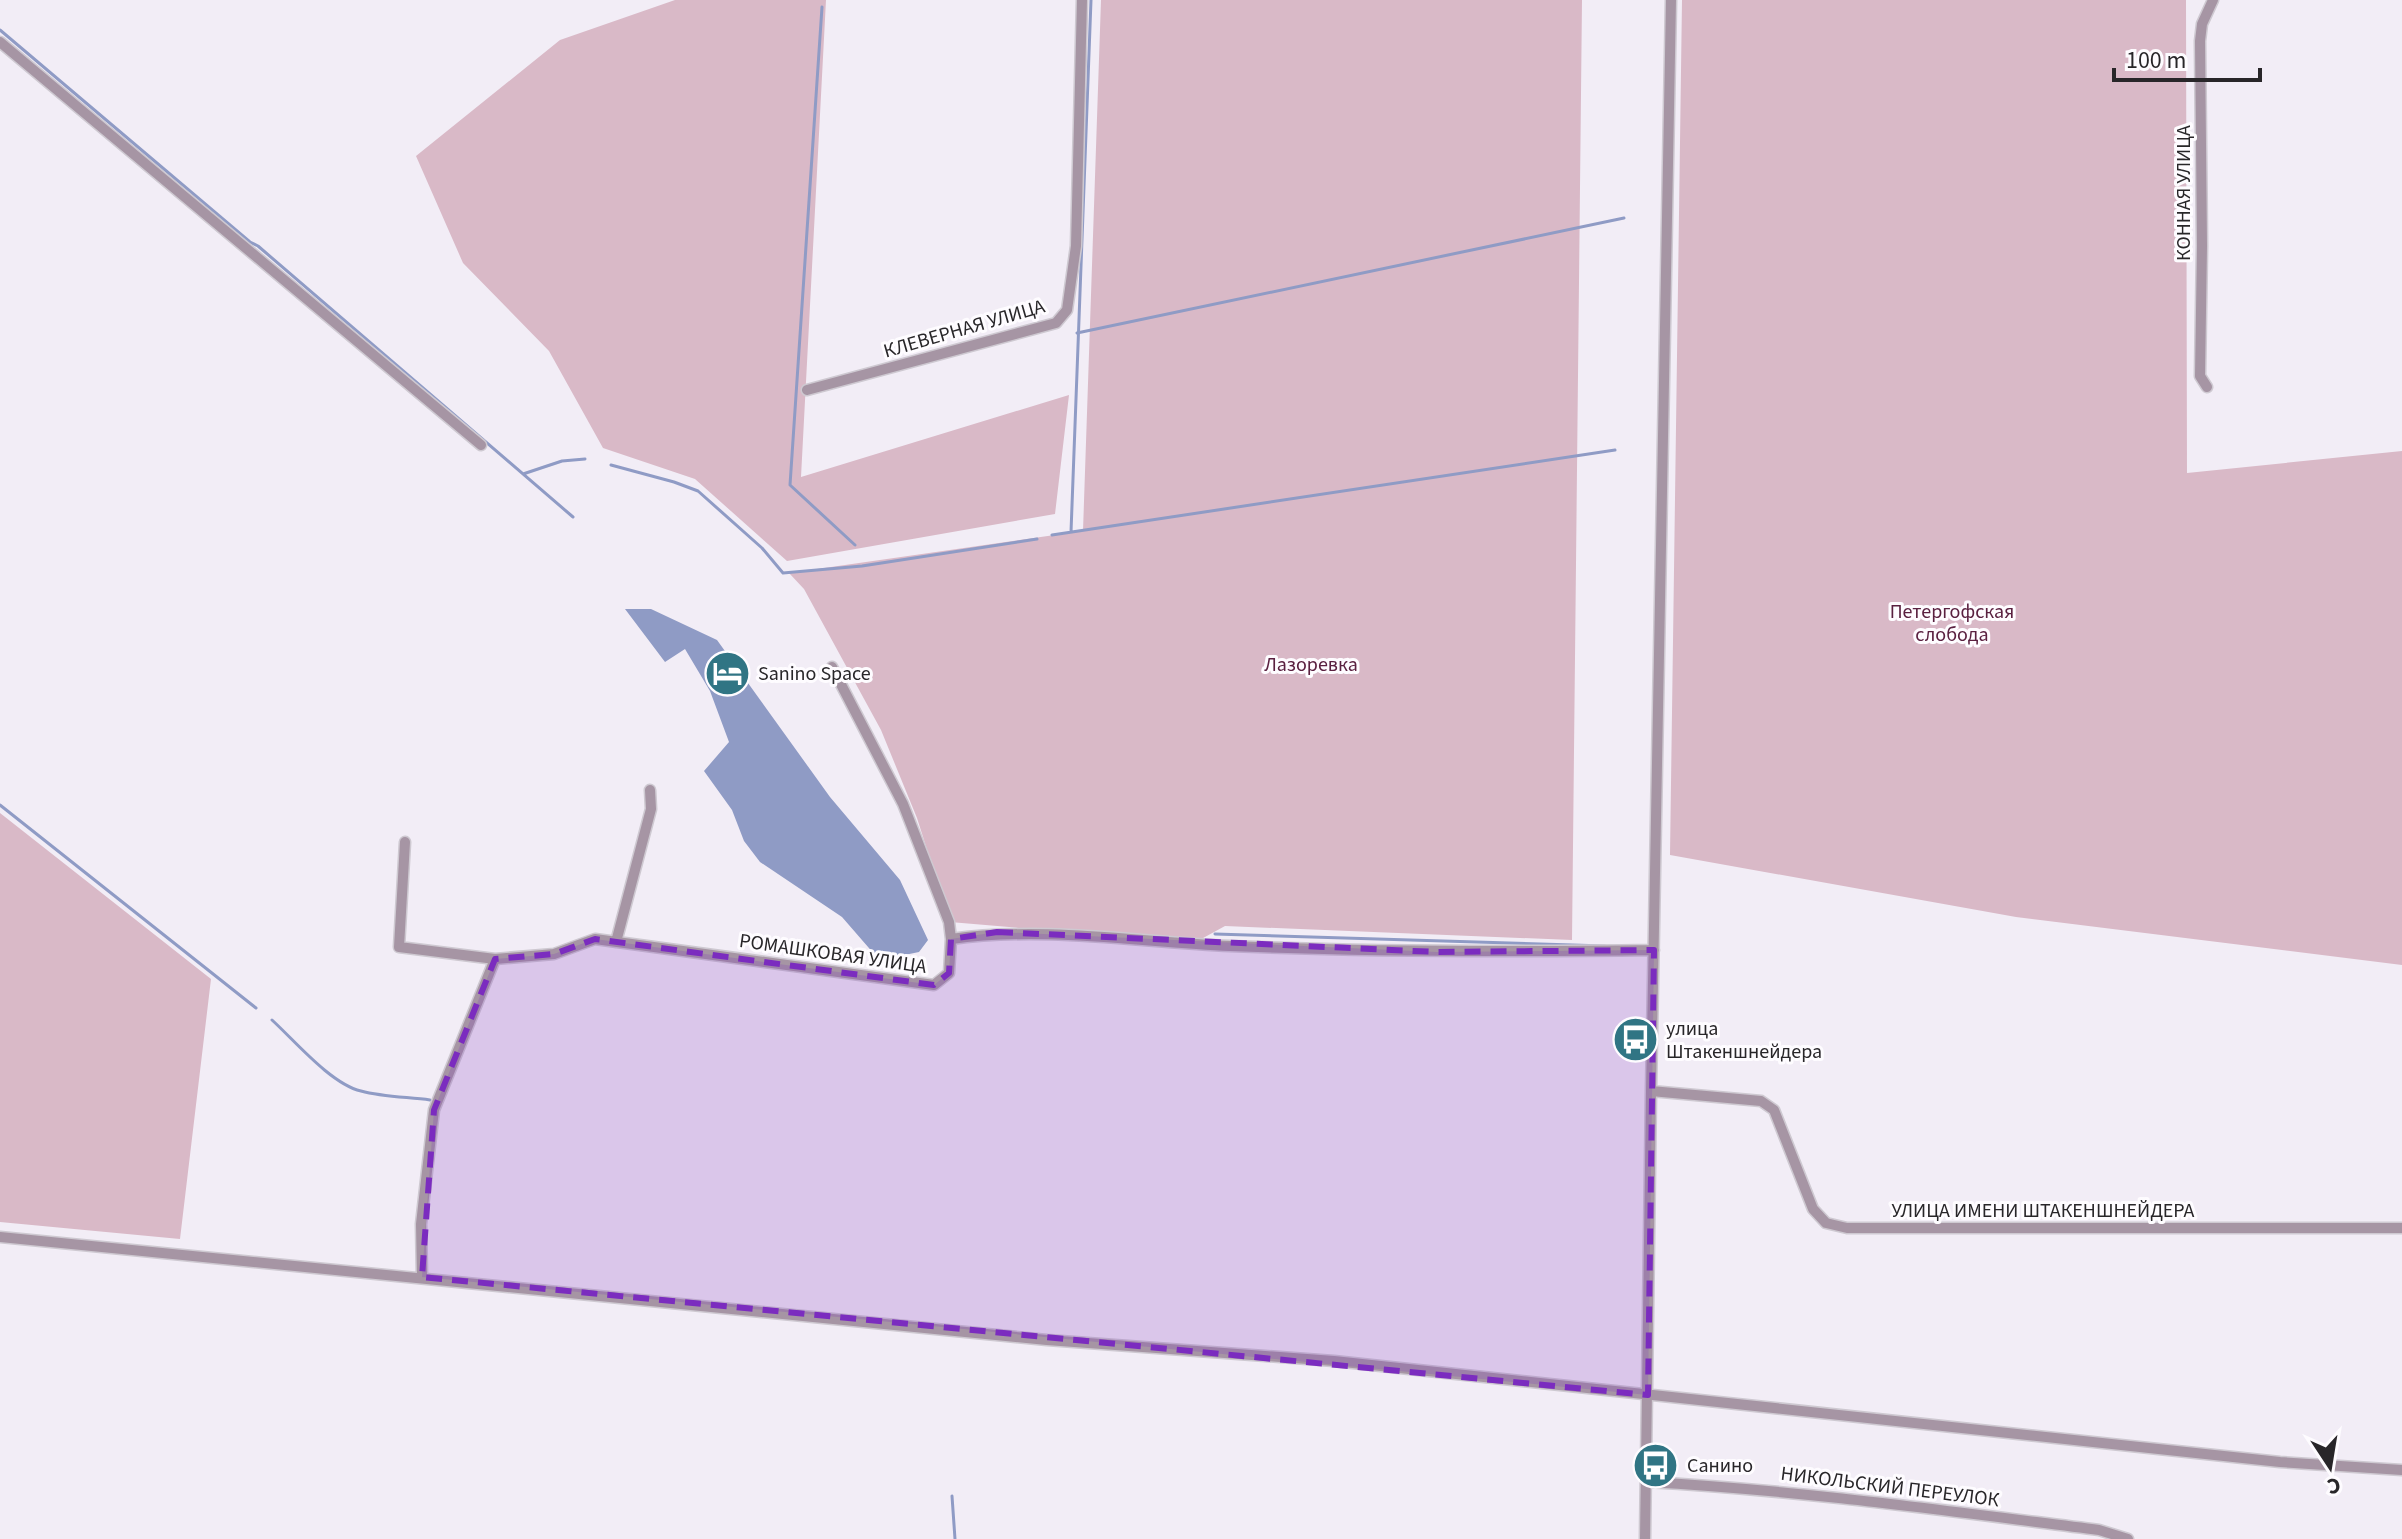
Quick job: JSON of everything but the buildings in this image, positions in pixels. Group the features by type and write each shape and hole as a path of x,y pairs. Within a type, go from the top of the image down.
{"street":[{"name":"КЛЕВЕРНАЯ УЛИЦА","path":"807,390 1056,323 1067,310 1076,246 1082,0"},
{"path":"1645,1539 1671,0"},
{"name":"КОННАЯ УЛИЦА","path":"2207,387 2200,376 2200,41 2202,24 2213,0"},
{"path":"0,42 481,445"},
{"name":"РОМАШКОВАЯ УЛИЦА","path":"405,842 399,947 495,959 554,954 595,939 934,985 949,973 949,922 903,804 832,667"},
{"path":"616,942 651,809 650,790"},
{"path":"951,939 997,932 1229,946 1421,952 1654,950"},
{"path":"422,1277 421,1224 434,1110 495,959"},
{"name":"УЛИЦА ИМЕНИ ШТАКЕНШНЕЙДЕРА","path":"1651,1091 1761,1101 1774,1110 1813,1209 1826,1223 1847,1228 2402,1228"},
{"path":"0,1237 1047,1340 1334,1361 2280,1462 2402,1470"},
{"name":"НИКОЛЬСКИЙ ПЕРЕУЛОК","path":"1646,1482 1724,1486 1877,1501 2099,1530 2128,1539"}],"highlighted area":[{"path":"997,932 1437,952 1654,950 1648,1395 422,1277 434,1110 495,959 554,954 595,939 934,985 949,973 951,939"}],"green space":[{"path":"675,0 826,0 801,477 1069,395 1055,514 787,561 695,479 603,448 549,351 463,263 416,156 560,40"},
{"name":"Лазоревка","path":"1101,0 1582,0 1572,940 1225,926 1194,943 950,922 917,818 881,730 804,589 789,573 1083,531"},
{"name":"Петергофская слобода","path":"1682,0 2186,0 2187,473 2402,451 2402,965 2016,917 1670,855"},
{"path":"0,813 211,979 180,1239 0,1222"}],"water":[{"path":"625,609 651,609 717,640 830,797 900,880 928,940 919,952 890,958 875,955 842,917 760,862 744,841 732,810 704,771 729,742 710,691 685,649 665,662"}],"waterway":[{"path":"1071,532 1091,0"},
{"path":"822,7 790,485 855,545"},
{"path":"0,30 258,246 573,517"},
{"path":"1077,333 1624,218"},
{"path":"1052,535 1615,450"},
{"path":"523,474 562,461 585,459"},
{"path":"611,465 698,491 762,548 783,573 862,566 1037,539"},
{"path":"0,805 256,1008"},
{"path":"1215,934 1605,946"},
{"path":"272,1020 326,1071 350,1087 378,1095 430,1100"},
{"path":"952,1496 955,1539"}],"place":[{"name":"Sanino Space","path":"727,673"},
{"name":"улица Штакеншнейдера","path":"1635,1039"},
{"name":"Санино","path":"1656,1465"}]}
